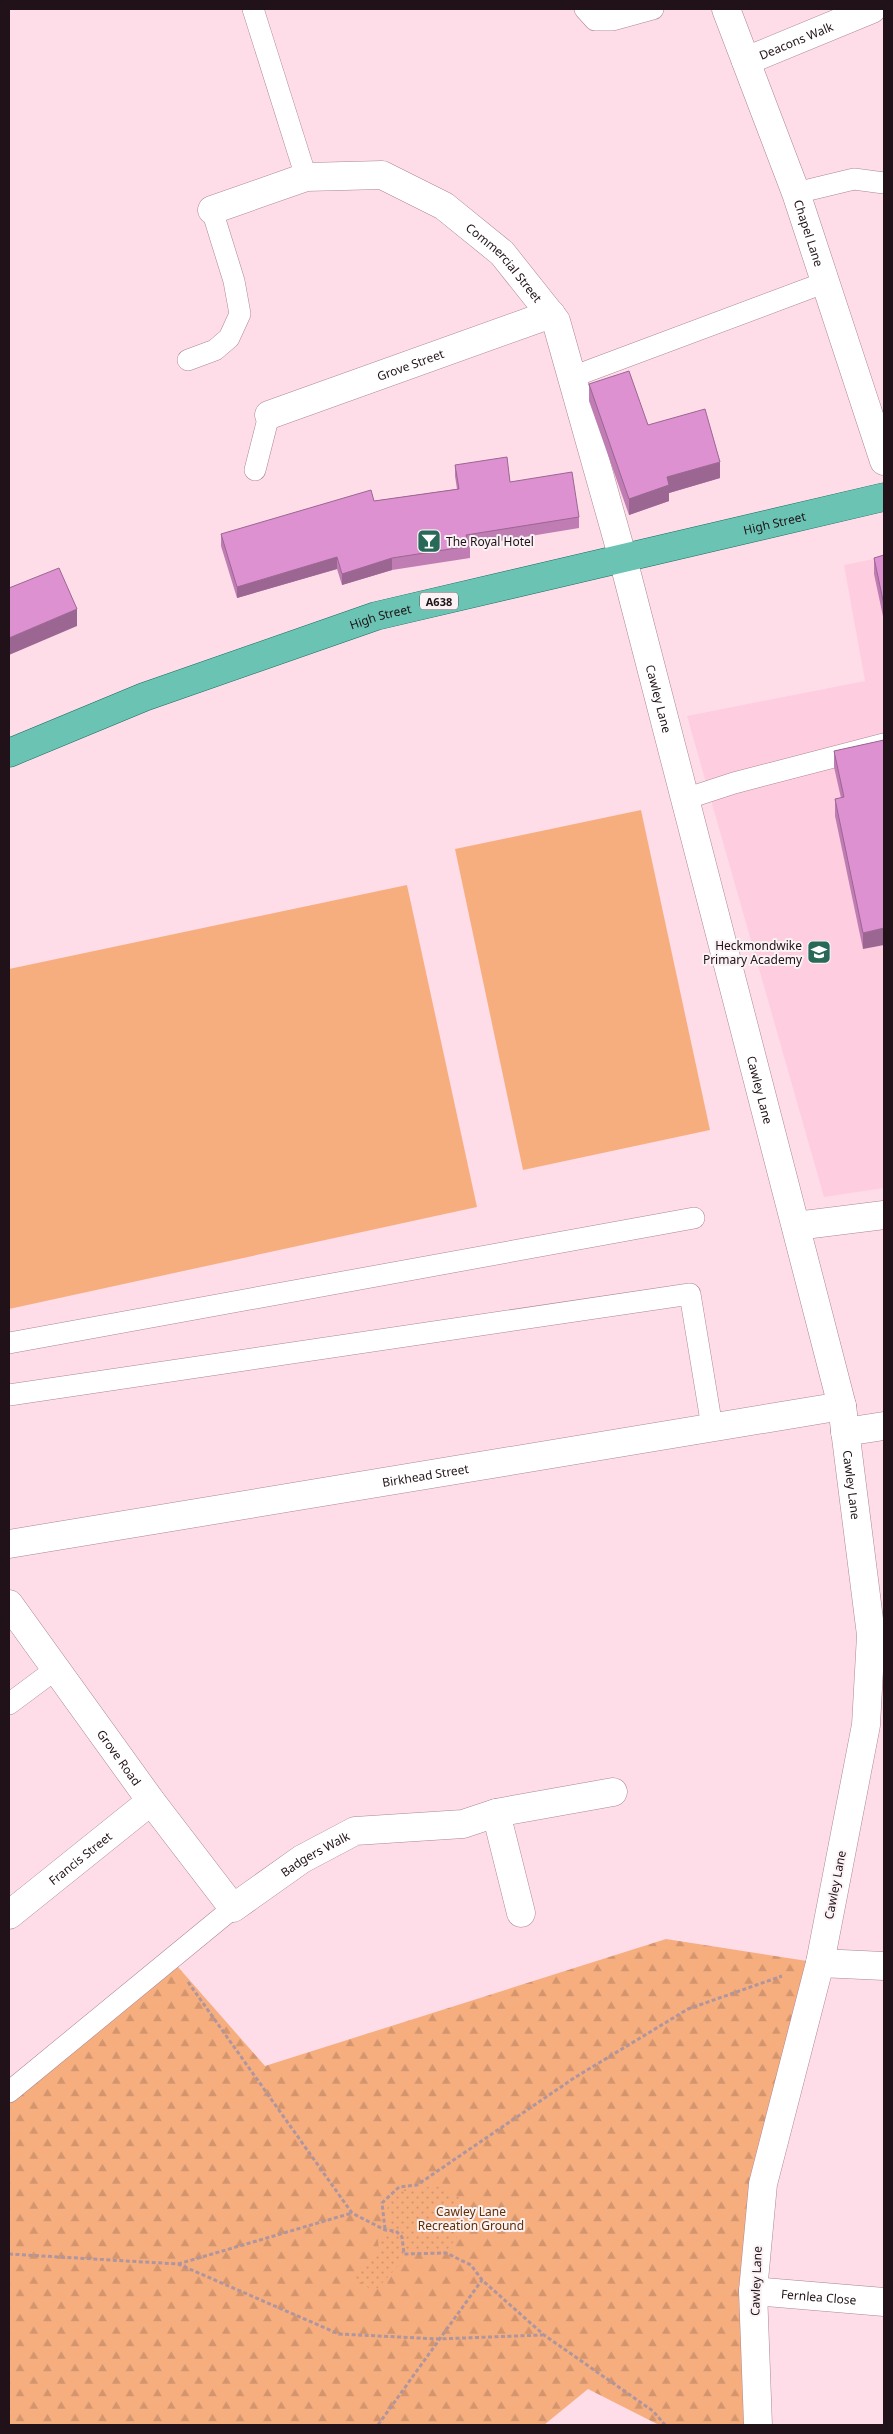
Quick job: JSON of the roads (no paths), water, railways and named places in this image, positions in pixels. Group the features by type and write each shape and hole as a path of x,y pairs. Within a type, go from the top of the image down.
{"main road":[{"name":"High Street","path":"9,753 144,697 376,616 884,497"}],"street":[{"name":"Chapel Lane","path":"726,9 796,193 884,461"},
{"name":"Deacons Walk","path":"746,61 872,9"},
{"name":"Commercial Street","path":"212,210 306,177 382,176 444,206 502,253 556,321 623,559"},
{"name":"Grove Street","path":"269,415 551,314"},
{"name":"Cawley Lane","path":"623,559 796,1226 844,1419 878,1635 866,1726 820,1963 763,2184 753,2291 758,2425"},
{"path":"796,1226 884,1215"},
{"name":"Birkhead Street","path":"9,1544 712,1428 844,1419 884,1426"},
{"name":"Grove Road","path":"9,1604 151,1801 233,1908"},
{"name":"Badgers Walk","path":"233,1908 302,1858 355,1831 463,1824 496,1813 613,1792"},
{"name":"Francis Street","path":"9,1914 151,1801"},
{"path":"496,1813 521,1913"},
{"path":"820,1963 884,1966"},
{"name":"Fernlea Close","path":"753,2291 884,2302"}],"lane":[{"path":"253,9 306,177"},
{"path":"585,9 595,20 612,20 654,9"},
{"path":"796,193 854,179 884,183"},
{"path":"188,360 215,350 229,338 240,314 234,281 212,210"},
{"path":"572,378 826,282"},
{"path":"256,470 269,415"},
{"path":"685,799 734,783 884,744"},
{"path":"9,1343 694,1218"},
{"path":"9,1395 690,1294 712,1428"},
{"path":"9,1704 56,1669"},
{"path":"9,2092 233,1908"}],"place":[{"name":"The Royal Hotel","path":"429,541"},
{"name":"Heckmondwike Primary Academy","path":"819,952"}],"park label":[{"name":"Cawley Lane Recreation Ground","path":"471,2218"}]}
